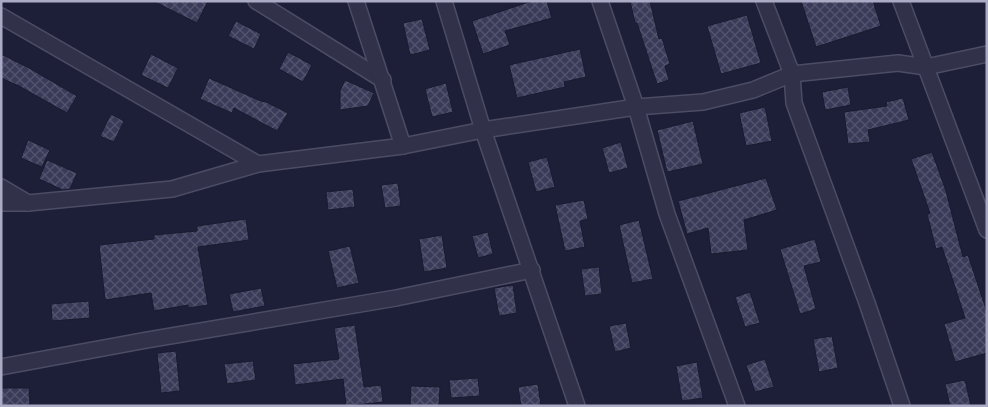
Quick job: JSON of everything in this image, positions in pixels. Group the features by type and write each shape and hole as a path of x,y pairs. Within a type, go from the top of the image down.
{"street":[{"path":"256,1 383,80"},
{"path":"356,1 403,146"},
{"path":"444,1 483,130 577,406"},
{"path":"600,1 636,107 667,214 737,406"},
{"path":"764,1 792,74 794,104 868,303 902,406"},
{"path":"902,1 987,230"},
{"path":"1,16 258,164"},
{"path":"1,203 28,203 172,189 258,164 403,146 483,130 636,107 703,102 753,90 792,74 898,63 926,68 987,54"},
{"path":"1,187 28,203"},
{"path":"1,367 396,298 532,270"}],"building":[{"path":"153,1 208,1 197,23"},
{"path":"532,1 547,1 552,18 505,31 510,45 483,54 472,21"},
{"path":"630,1 650,1 659,39 662,38 670,64 665,66 669,80 657,84 637,23 635,23"},
{"path":"801,1 873,1 881,26 816,47"},
{"path":"747,15 761,63 721,74 707,26"},
{"path":"422,19 430,50 410,55 403,23"},
{"path":"236,21 261,34 254,49 228,36"},
{"path":"580,49 586,77 564,82 565,87 517,98 509,65"},
{"path":"288,52 312,65 303,82 279,69"},
{"path":"1,54 77,96 67,113 1,78"},
{"path":"151,54 178,68 168,88 141,75"},
{"path":"209,78 288,113 277,131 234,108 232,113 200,99"},
{"path":"345,80 374,93 368,106 340,110 340,91"},
{"path":"446,83 453,112 432,117 425,89"},
{"path":"848,87 851,105 825,110 822,92"},
{"path":"903,98 909,120 868,130 870,142 848,144 844,112 887,106 886,102"},
{"path":"765,107 772,141 746,146 739,113"},
{"path":"111,114 124,121 114,142 100,136"},
{"path":"693,121 703,164 667,172 657,130"},
{"path":"28,140 50,150 42,167 21,158"},
{"path":"621,142 628,168 609,173 602,148"},
{"path":"932,152 946,191 963,257 968,255 987,312 987,353 955,362 944,324 965,318 942,247 936,249 927,214 930,213 911,159"},
{"path":"547,157 555,187 536,192 528,162"},
{"path":"47,160 77,173 70,189 63,190 39,179"},
{"path":"766,178 777,210 744,220 748,250 711,254 708,228 687,234 678,201"},
{"path":"398,183 401,206 385,208 381,185"},
{"path":"353,189 355,207 328,210 326,192"},
{"path":"584,200 588,219 580,221 585,247 565,251 555,205"},
{"path":"246,219 249,240 198,247 208,305 188,308 188,305 154,311 151,293 105,300 99,245 154,239 154,235 197,231 197,226"},
{"path":"639,220 653,279 632,283 619,225"},
{"path":"488,232 493,254 478,258 472,236"},
{"path":"442,235 447,268 424,272 419,239"},
{"path":"815,239 821,262 804,266 816,309 800,314 780,249"},
{"path":"350,246 359,283 337,288 328,251"},
{"path":"599,267 602,294 585,296 581,269"},
{"path":"513,285 517,313 499,316 494,288"},
{"path":"261,288 265,306 233,312 229,294"},
{"path":"750,292 760,323 745,327 735,297"},
{"path":"89,301 90,318 52,321 51,304"},
{"path":"626,323 631,348 615,352 609,326"},
{"path":"355,325 364,387 381,385 383,402 346,406 343,379 295,385 293,364 339,359 334,328"},
{"path":"832,336 838,368 819,372 813,339"},
{"path":"176,351 180,391 161,393 157,353"},
{"path":"765,359 774,387 755,392 746,365"},
{"path":"253,361 256,380 227,384 224,364"},
{"path":"697,362 703,398 682,401 676,366"},
{"path":"478,378 480,396 451,398 449,380"},
{"path":"965,380 971,406 950,406 945,384"},
{"path":"538,384 541,406 521,406 518,387"},
{"path":"411,386 440,387 439,406 410,406"},
{"path":"1,388 29,388 30,405 2,406"}]}
